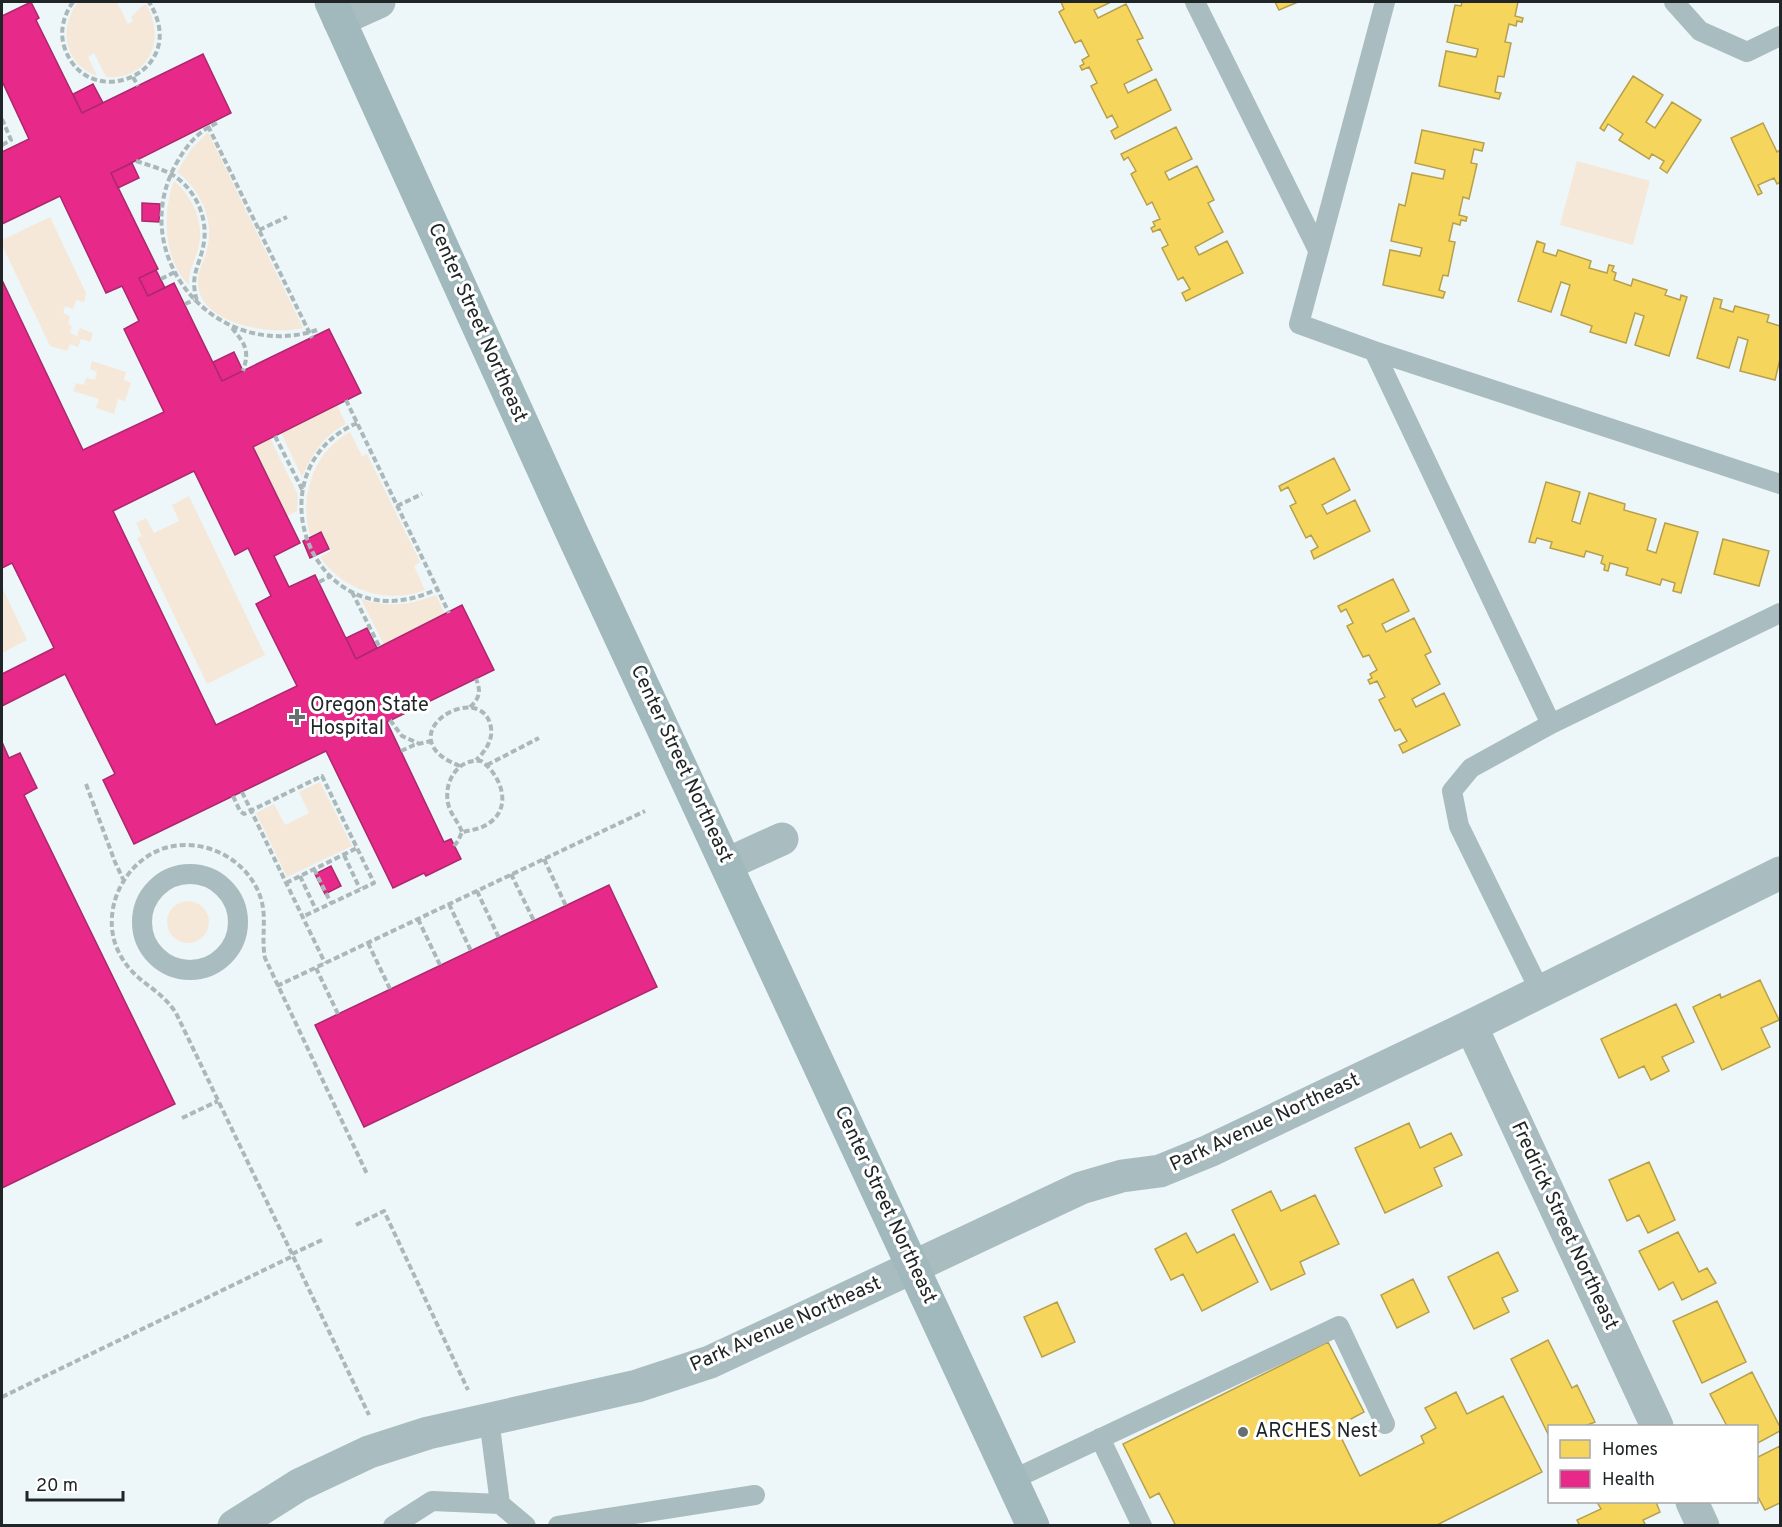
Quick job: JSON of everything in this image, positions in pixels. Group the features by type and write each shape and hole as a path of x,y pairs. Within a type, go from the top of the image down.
{"main road":[{"name":"Center Street Northeast","path":"335,11 573,533 1033,1526"}],"street":[{"path":"335,11 379,2"},
{"path":"727,864 782,839"},
{"name":"Park Avenue Northeast","path":"234,1526 299,1485 369,1452 428,1433 637,1386 710,1362 1081,1188 1122,1176 1160,1171 1186,1161 1471,1026 1780,873"},
{"name":"Fredrick Street Northeast","path":"1471,1026 1657,1425"},
{"path":"1692,1503 1703,1526"}],"lane":[{"path":"1195,2 1318,250"},
{"path":"1385,2 1299,324 1374,351 1780,484"},
{"path":"1674,2 1700,31 1747,52 1780,36"},
{"path":"1374,351 1551,724"},
{"path":"1540,991 1459,826 1452,791 1471,768 1551,724 1780,613"},
{"path":"188,874 203,876 218,883 229,894 236,908 238,924 234,940 226,954 211,965 191,970 168,965 155,956 146,943 142,928 142,912 148,898 158,886 172,877 188,874"},
{"path":"1012,1480 1339,1326 1385,1424"},
{"path":"489,1419 500,1504"},
{"path":"1100,1438 1142,1526"},
{"path":"558,1526 755,1495"},
{"path":"393,1526 432,1502 500,1504 526,1526"}],"path":[{"path":"73,2 67,10 62,26 62,42 68,57 78,70 93,79 108,82 125,80 139,74 151,62 159,47 161,31 158,15 149,2"},
{"path":"133,77 138,86"},
{"path":"2,119 12,140 2,145"},
{"path":"218,123 208,126 195,136 172,174 165,192 162,222 165,246 175,273 183,287 196,301 211,315 231,327 265,336 317,330"},
{"path":"208,126 312,338"},
{"path":"2,131 9,134"},
{"path":"136,161 172,174 193,195 202,213 205,240 194,281 196,301"},
{"path":"259,230 287,217"},
{"path":"161,279 175,273"},
{"path":"185,304 196,301"},
{"path":"231,327 246,348 247,355 243,371"},
{"path":"346,400 449,613"},
{"path":"357,423 342,431 320,453 308,475 303,492 304,534 317,561 331,576 352,591 376,600 390,602 417,598 438,589"},
{"path":"275,436 303,492"},
{"path":"397,506 422,494"},
{"path":"319,582 331,576"},
{"path":"352,591 380,648"},
{"path":"469,708 478,699 480,693 476,679"},
{"path":"460,766 451,763 437,752 431,741 431,732 438,720 450,711 469,708 481,710 487,716 492,730 491,737 486,748 475,760 460,766 448,784 447,798 450,811 462,832"},
{"path":"390,720 402,736 418,743"},
{"path":"487,765 539,738"},
{"path":"401,751 418,743 431,741"},
{"path":"462,832 488,824 500,810 503,796 487,765 475,760"},
{"path":"233,796 243,813 322,776 374,883 302,917"},
{"path":"86,784 124,881"},
{"path":"242,792 325,963"},
{"path":"277,986 645,811"},
{"path":"454,846 462,832"},
{"path":"367,1174 265,958 262,942 264,917 261,898 249,876 229,857 199,847 175,846 139,862 117,893 112,923 116,944 130,971 171,1005 369,1415"},
{"path":"286,883 357,848"},
{"path":"344,855 360,889"},
{"path":"544,859 566,906"},
{"path":"314,869 331,903"},
{"path":"511,874 534,921"},
{"path":"300,876 316,910"},
{"path":"477,891 499,938"},
{"path":"449,904 471,951"},
{"path":"418,919 440,965"},
{"path":"368,943 390,989"},
{"path":"316,968 338,1014"},
{"path":"182,1118 218,1101"},
{"path":"356,1225 383,1209 470,1393"},
{"path":"2,1397 322,1240"}],"shaded area":[{"path":"78,2 117,2 128,24 133,21 131,17 146,4 155,31 154,44 143,65 121,76 106,77 94,53 88,57 97,76 77,63 71,54 67,34 68,23"},
{"path":"208,132 303,328 273,330 238,324 222,317 209,307 200,295 198,276 209,238 207,216 193,187 177,172 191,149"},
{"path":"1577,161 1650,181 1633,245 1560,225"},
{"path":"174,181 188,196 199,223 199,243 190,273 189,285 174,262 167,235 168,207"},
{"path":"50,217 86,293 84,302 76,300 73,309 65,306 63,313 70,316 68,324 72,326 70,333 77,336 80,328 93,333 90,342 81,339 78,347 70,344 67,351 50,346 2,245 2,240"},
{"path":"92,361 126,372 124,380 131,383 125,401 118,399 114,414 96,408 99,399 73,391 76,383 84,385 86,378 95,380 97,372 90,369"},
{"path":"337,405 346,424 319,446 302,477 281,433"},
{"path":"350,432 362,456 367,454 420,562 414,566 425,590 396,596 367,592 353,586 329,569 320,557 331,551 321,531 310,536 306,506 312,477 327,451"},
{"path":"270,438 298,495 297,511 287,516 253,447"},
{"path":"189,496 265,655 207,684 137,538 142,536 136,523 146,518 154,533 179,521 172,505"},
{"path":"2,587 27,640 2,653"},
{"path":"436,595 445,614 384,645 361,599 380,604 398,604"},
{"path":"320,782 352,846 287,877 256,813 274,804 285,825 309,813 299,792"},
{"path":"188,901 203,907 209,922 203,937 188,943 173,937 167,922 173,907"}],"building: Homes":[{"path":"1061,2 1111,2 1094,10 1098,18 1126,4 1143,38 1137,40 1152,70 1124,84 1128,93 1156,79 1171,110 1115,139 1111,131 1118,127 1112,115 1107,118 1091,86 1097,83 1089,67 1082,70 1080,66 1084,64 1082,60 1089,56 1081,40 1075,43 1059,12 1064,9"},
{"path":"1275,2 1298,2 1279,10"},
{"path":"1462,2 1518,2 1515,16 1523,18 1522,22 1517,21 1516,26 1509,24 1505,42 1511,43 1504,77 1498,76 1495,92 1501,93 1499,99 1439,86 1446,51 1476,57 1478,49 1447,42 1455,5 1461,6"},
{"path":"1633,76 1663,95 1646,122 1655,128 1672,102 1701,120 1667,173 1660,168 1664,161 1652,154 1649,159 1619,140 1623,134 1608,124 1604,131 1600,128"},
{"path":"1763,123 1777,152 1780,150 1780,182 1777,184 1774,178 1758,185 1762,193 1758,195 1731,138"},
{"path":"1176,127 1192,159 1165,172 1169,180 1197,166 1214,200 1208,203 1223,232 1195,247 1199,255 1227,241 1243,273 1186,301 1182,293 1190,289 1183,277 1178,280 1162,248 1168,245 1160,229 1153,232 1151,228 1155,226 1153,222 1160,219 1152,202 1147,205 1131,174 1136,171 1128,157 1124,160 1121,154"},
{"path":"1422,130 1484,143 1482,151 1474,149 1471,163 1477,164 1469,199 1463,197 1459,215 1467,217 1466,221 1461,220 1460,225 1453,223 1449,241 1455,242 1448,276 1443,275 1439,290 1445,292 1443,298 1383,285 1390,250 1420,256 1422,248 1391,241 1399,204 1405,206 1412,173 1443,179 1445,170 1415,163"},
{"path":"1537,241 1545,244 1543,252 1556,256 1558,250 1591,261 1589,268 1607,273 1609,265 1614,266 1612,271 1616,273 1614,280 1631,286 1633,279 1667,290 1665,295 1680,300 1681,295 1687,297 1669,356 1635,345 1644,316 1635,313 1626,343 1590,332 1592,326 1561,315 1570,285 1561,282 1551,312 1518,301"},
{"path":"1714,298 1722,300 1720,308 1733,312 1735,306 1769,315 1767,322 1780,326 1780,359 1775,380 1740,371 1748,340 1738,337 1729,368 1697,358"},
{"path":"1334,458 1350,490 1322,505 1327,514 1355,500 1370,531 1314,559 1311,551 1318,547 1311,535 1306,538 1290,506 1296,503 1288,487 1281,491 1279,486"},
{"path":"1546,482 1580,492 1572,521 1580,524 1589,493 1625,504 1624,510 1656,519 1647,550 1656,553 1665,523 1698,532 1681,593 1673,591 1675,583 1662,579 1660,585 1626,575 1628,568 1610,563 1608,571 1604,570 1605,565 1601,563 1603,556 1586,551 1584,557 1550,548 1552,542 1537,538 1535,543 1529,542"},
{"path":"1723,539 1769,551 1759,586 1714,574"},
{"path":"1393,579 1409,611 1382,624 1386,632 1414,618 1431,652 1425,655 1440,684 1412,699 1416,707 1444,693 1460,725 1403,753 1399,745 1407,741 1400,729 1395,731 1379,700 1385,697 1377,681 1370,684 1368,680 1372,678 1370,674 1377,670 1369,655 1363,657 1347,626 1353,623 1346,609 1341,612 1338,606"},
{"path":"1760,980 1779,1020 1761,1028 1770,1047 1722,1070 1693,1007 1720,994 1721,998"},
{"path":"1676,1004 1694,1042 1662,1057 1669,1071 1651,1080 1644,1066 1619,1078 1601,1039"},
{"path":"1409,1123 1420,1148 1451,1133 1462,1155 1434,1168 1442,1186 1385,1213 1355,1148"},
{"path":"1649,1162 1675,1220 1648,1233 1639,1215 1627,1221 1609,1180"},
{"path":"1271,1191 1281,1211 1315,1195 1339,1244 1300,1262 1305,1274 1271,1290 1232,1210"},
{"path":"1678,1232 1699,1272 1707,1268 1716,1283 1682,1300 1673,1282 1659,1290 1639,1251"},
{"path":"1186,1233 1197,1253 1234,1234 1258,1282 1202,1311 1183,1274 1171,1280 1155,1249"},
{"path":"1498,1252 1518,1291 1502,1298 1509,1312 1474,1329 1448,1277"},
{"path":"1413,1279 1429,1312 1397,1328 1381,1295"},
{"path":"1717,1301 1746,1362 1702,1383 1673,1321"},
{"path":"1057,1302 1075,1342 1042,1357 1024,1317"},
{"path":"1548,1340 1572,1388 1577,1385 1595,1422 1588,1425 1548,1425 1548,1434 1511,1359"},
{"name":"ARCHES Nest","path":"1328,1342 1364,1412 1336,1427 1360,1476 1424,1443 1421,1436 1436,1428 1425,1408 1456,1392 1467,1414 1503,1396 1542,1472 1435,1526 1176,1526 1159,1493 1150,1498 1123,1444"},
{"path":"1752,1372 1780,1431 1758,1443 1758,1425 1726,1425 1710,1394"},
{"path":"1780,1446 1780,1503 1765,1510 1758,1497 1758,1457"},
{"path":"1598,1503 1656,1503 1660,1512 1643,1520 1646,1526 1580,1526 1577,1520 1601,1509"}],"building: Health":[{"name":"Oregon State Hospital","path":"31,2 39,18 36,20 82,113 203,54 231,113 111,173 158,269 139,278 148,296 174,283 222,381 329,329 361,393 253,447 300,543 274,556 289,587 315,575 356,659 462,605 494,670 387,722 444,842 451,839 461,859 426,876 424,873 393,888 326,751 134,844 103,780 115,774 65,674 2,706 2,674 54,648 12,563 2,568 2,280 83,450 164,412 124,329 139,321 122,286 106,293 60,196 2,224 2,152 29,139 2,81 2,16","holes":["194,471 235,555 248,548 271,596 256,604 297,686 216,725 113,511"]},
{"path":"93,84 103,103 82,113 73,94"},
{"path":"132,163 139,178 118,188 111,173"},
{"path":"142,203 160,204 159,222 142,221"},
{"path":"156,270 165,288 148,296 139,278"},
{"path":"234,352 243,371 222,381 213,362"},
{"path":"321,532 329,549 310,558 303,541"},
{"path":"367,628 377,648 356,659 346,638"},
{"path":"2,742 9,758 20,753 37,788 24,795 175,1104 2,1188"},
{"path":"331,866 341,886 325,894 315,874"},
{"path":"609,885 657,987 364,1127 315,1025"}],"place":[{"name":"Oregon State Hospital","path":"297,717"},
{"name":"ARCHES Nest","path":"1243,1432"}]}
